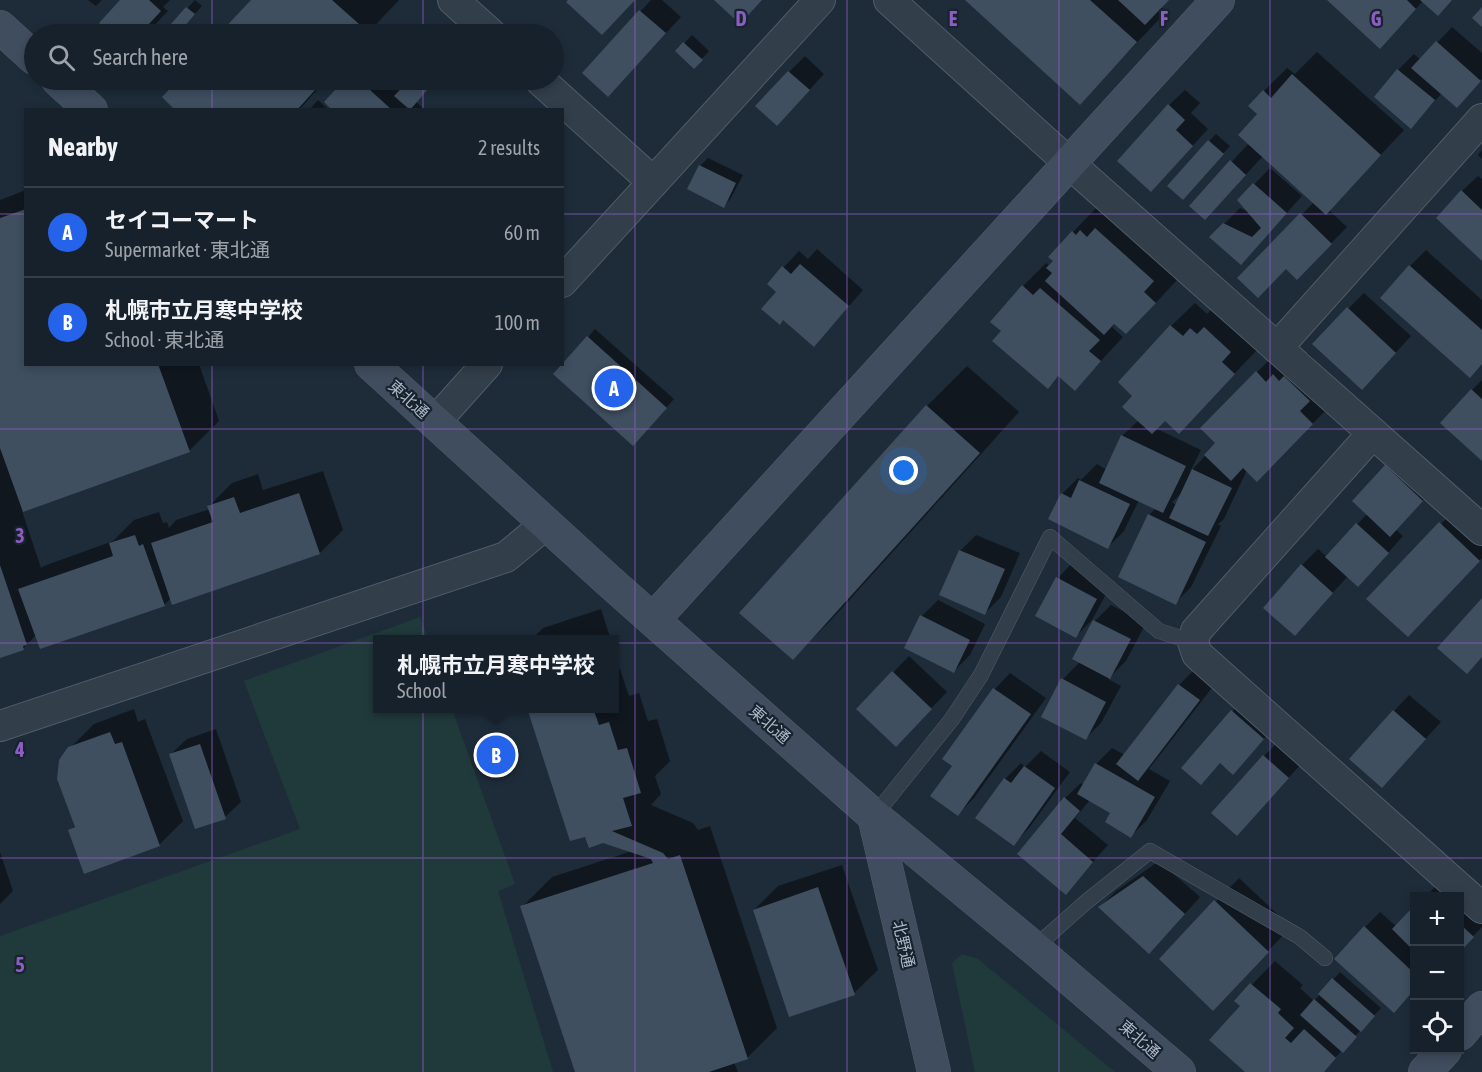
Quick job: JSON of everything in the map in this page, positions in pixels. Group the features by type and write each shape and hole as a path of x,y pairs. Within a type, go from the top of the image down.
{"street":[{"path":"453,0 480,24"},
{"path":"564,280 819,0"},
{"path":"889,0 1069,164 1481,528"},
{"path":"653,620 1218,0"},
{"path":"0,27 24,49"},
{"path":"69,90 89,108"},
{"path":"551,90 653,182"},
{"path":"1277,348 1482,119"},
{"name":"東北通","path":"373,366 546,524 874,816 1179,1072"},
{"path":"435,422 485,366"},
{"path":"1373,433 1196,631 1193,642 1197,654 1482,908"},
{"path":"0,726 506,557 546,524"},
{"name":"北野通","path":"874,816 934,1072"},
{"path":"1464,1029 1482,1008"},
{"path":"1425,1072 1441,1054"}],"lane":[{"path":"874,816 952,719 981,675 1050,537 1159,631 1193,642"},
{"path":"1034,948 1086,902 1150,851 1300,937 1325,958"}],"green space":[{"path":"420,617 427,635 373,635 373,713 453,713 515,884 498,891 553,1072 0,1072 0,936 300,829 244,681"},
{"path":"962,954 978,959 1115,1072 975,1072 952,963"}],"building":[{"path":"120,0 149,0 161,11 149,24 99,23"},
{"path":"251,0 332,0 359,24 228,24"},
{"path":"568,0 635,0 602,35 566,2"},
{"path":"714,0 762,0 740,24"},
{"path":"965,0 1090,0 1137,42 1080,105"},
{"path":"1118,0 1169,0 1145,25"},
{"path":"1327,0 1407,0 1416,9 1380,49"},
{"path":"1420,0 1452,0 1438,16"},
{"path":"186,7 195,14 186,24 171,24"},
{"path":"1482,7 1482,27 1472,18"},
{"path":"639,10 666,33 608,97 582,73"},
{"path":"1436,41 1481,81 1457,108 1411,68"},
{"path":"683,42 703,60 694,69 675,51"},
{"path":"1397,69 1435,100 1411,129 1374,97"},
{"path":"788,71 810,90 777,126 755,106"},
{"path":"1292,74 1381,155 1326,215 1238,135 1257,114 1248,106 1263,90 1271,98"},
{"path":"169,90 315,90 299,108 173,108 162,97"},
{"path":"335,90 370,90 390,108 330,108 324,102"},
{"path":"400,90 427,90 412,108 408,108 394,96"},
{"path":"1168,104 1185,120 1176,130 1193,146 1151,192 1117,161"},
{"path":"1208,140 1224,154 1183,200 1167,186"},
{"path":"1230,160 1246,175 1205,220 1189,206"},
{"path":"699,165 736,183 724,208 687,189"},
{"path":"1253,183 1287,213 1241,265 1209,237 1223,223 1252,237 1261,228 1237,200"},
{"path":"1461,190 1482,210 1482,261 1436,218"},
{"path":"24,210 24,366 159,366 190,452 23,512 0,448 0,218"},
{"path":"1300,213 1332,244 1297,280 1286,269 1258,298 1237,278"},
{"path":"1095,228 1154,281 1144,292 1156,303 1126,334 1114,324 1104,335 1045,281 1052,273 1046,268 1053,261 1048,257 1072,231 1076,235 1080,230 1087,237"},
{"path":"800,264 849,306 814,347 783,320 780,325 761,309 776,292 767,284 782,266 791,274"},
{"path":"1409,265 1482,330 1482,364 1470,378 1380,298"},
{"path":"1022,285 1033,295 1040,288 1100,340 1089,351 1101,361 1075,391 1058,376 1048,389 992,341 1001,331 990,322"},
{"path":"1347,307 1396,353 1362,390 1312,344"},
{"path":"1170,325 1183,336 1190,328 1197,334 1204,327 1231,352 1222,362 1235,374 1179,434 1165,421 1152,434 1122,407 1132,396 1118,382"},
{"path":"587,336 667,408 633,446 553,374 560,366 564,366 564,362"},
{"path":"1256,371 1266,382 1273,374 1279,381 1284,376 1310,401 1300,411 1313,424 1257,482 1243,468 1231,481 1204,455 1215,443 1200,428"},
{"path":"1471,389 1482,399 1482,461 1440,423"},
{"path":"926,405 980,453 793,660 739,613"},
{"path":"1121,435 1186,466 1163,513 1099,483"},
{"path":"1385,465 1423,501 1390,537 1352,501"},
{"path":"1192,469 1232,488 1208,536 1169,518"},
{"path":"1079,480 1130,504 1108,549 1048,519 1061,493 1071,498"},
{"path":"299,493 320,554 172,605 151,543 213,522 207,506 234,497 240,513"},
{"path":"1148,514 1206,542 1176,605 1118,577"},
{"path":"1439,522 1480,561 1408,637 1366,599"},
{"path":"1356,523 1389,553 1358,587 1325,557"},
{"path":"135,535 139,546 143,544 165,606 40,649 18,589 113,556 109,543"},
{"path":"959,550 1005,569 985,615 939,595"},
{"path":"1301,564 1333,593 1295,636 1263,608"},
{"path":"0,565 27,645 23,646 24,650 0,658"},
{"path":"1056,577 1097,599 1076,638 1035,616"},
{"path":"1482,598 1482,657 1467,674 1437,648"},
{"path":"920,615 970,640 954,673 904,648"},
{"path":"1093,620 1131,639 1110,679 1072,659"},
{"path":"892,671 932,709 896,747 856,709"},
{"path":"1061,678 1106,702 1086,740 1041,717"},
{"path":"1178,684 1200,700 1138,781 1116,764"},
{"path":"993,688 1031,714 958,816 930,796 952,766 942,759"},
{"path":"1231,710 1264,739 1233,775 1220,763 1201,785 1181,768"},
{"path":"1393,710 1426,739 1382,788 1349,759"},
{"path":"529,713 595,713 599,725 609,722 618,750 627,748 641,793 623,798 632,826 612,831 663,853 668,859 680,855 748,1059 709,1072 575,1072 520,906 653,863 651,859 603,843 589,848 585,837 570,841"},
{"path":"110,732 115,744 122,742 160,846 84,874 68,830 75,827 57,779 59,760 68,747"},
{"path":"200,744 226,819 195,829 169,754"},
{"path":"1263,755 1289,778 1237,836 1211,813"},
{"path":"1095,763 1155,797 1131,838 1105,822 1110,813 1077,794"},
{"path":"1024,766 1055,788 1014,846 975,818 1004,778 1011,783"},
{"path":"1064,797 1080,811 1061,834 1093,862 1066,895 1017,854"},
{"path":"1143,876 1185,914 1149,954 1098,907"},
{"path":"818,887 855,995 789,1017 753,910"},
{"path":"1214,900 1269,952 1213,1011 1159,959"},
{"path":"1410,910 1410,947 1392,929"},
{"path":"1364,926 1410,969 1410,995 1394,1013 1334,959"},
{"path":"1464,928 1474,937 1464,948"},
{"path":"1332,978 1375,1016 1361,1032 1318,994"},
{"path":"1250,983 1281,1009 1278,1013 1294,1028 1285,1038 1291,1043 1304,1029 1336,1058 1324,1072 1245,1072 1209,1040 1240,1006 1234,1001"},
{"path":"1314,999 1357,1037 1343,1053 1300,1015"}],"place":[{"name":"セイコーマート","path":"614,388"},
{"name":"札幌市立月寒中学校","path":"496,755"}]}
